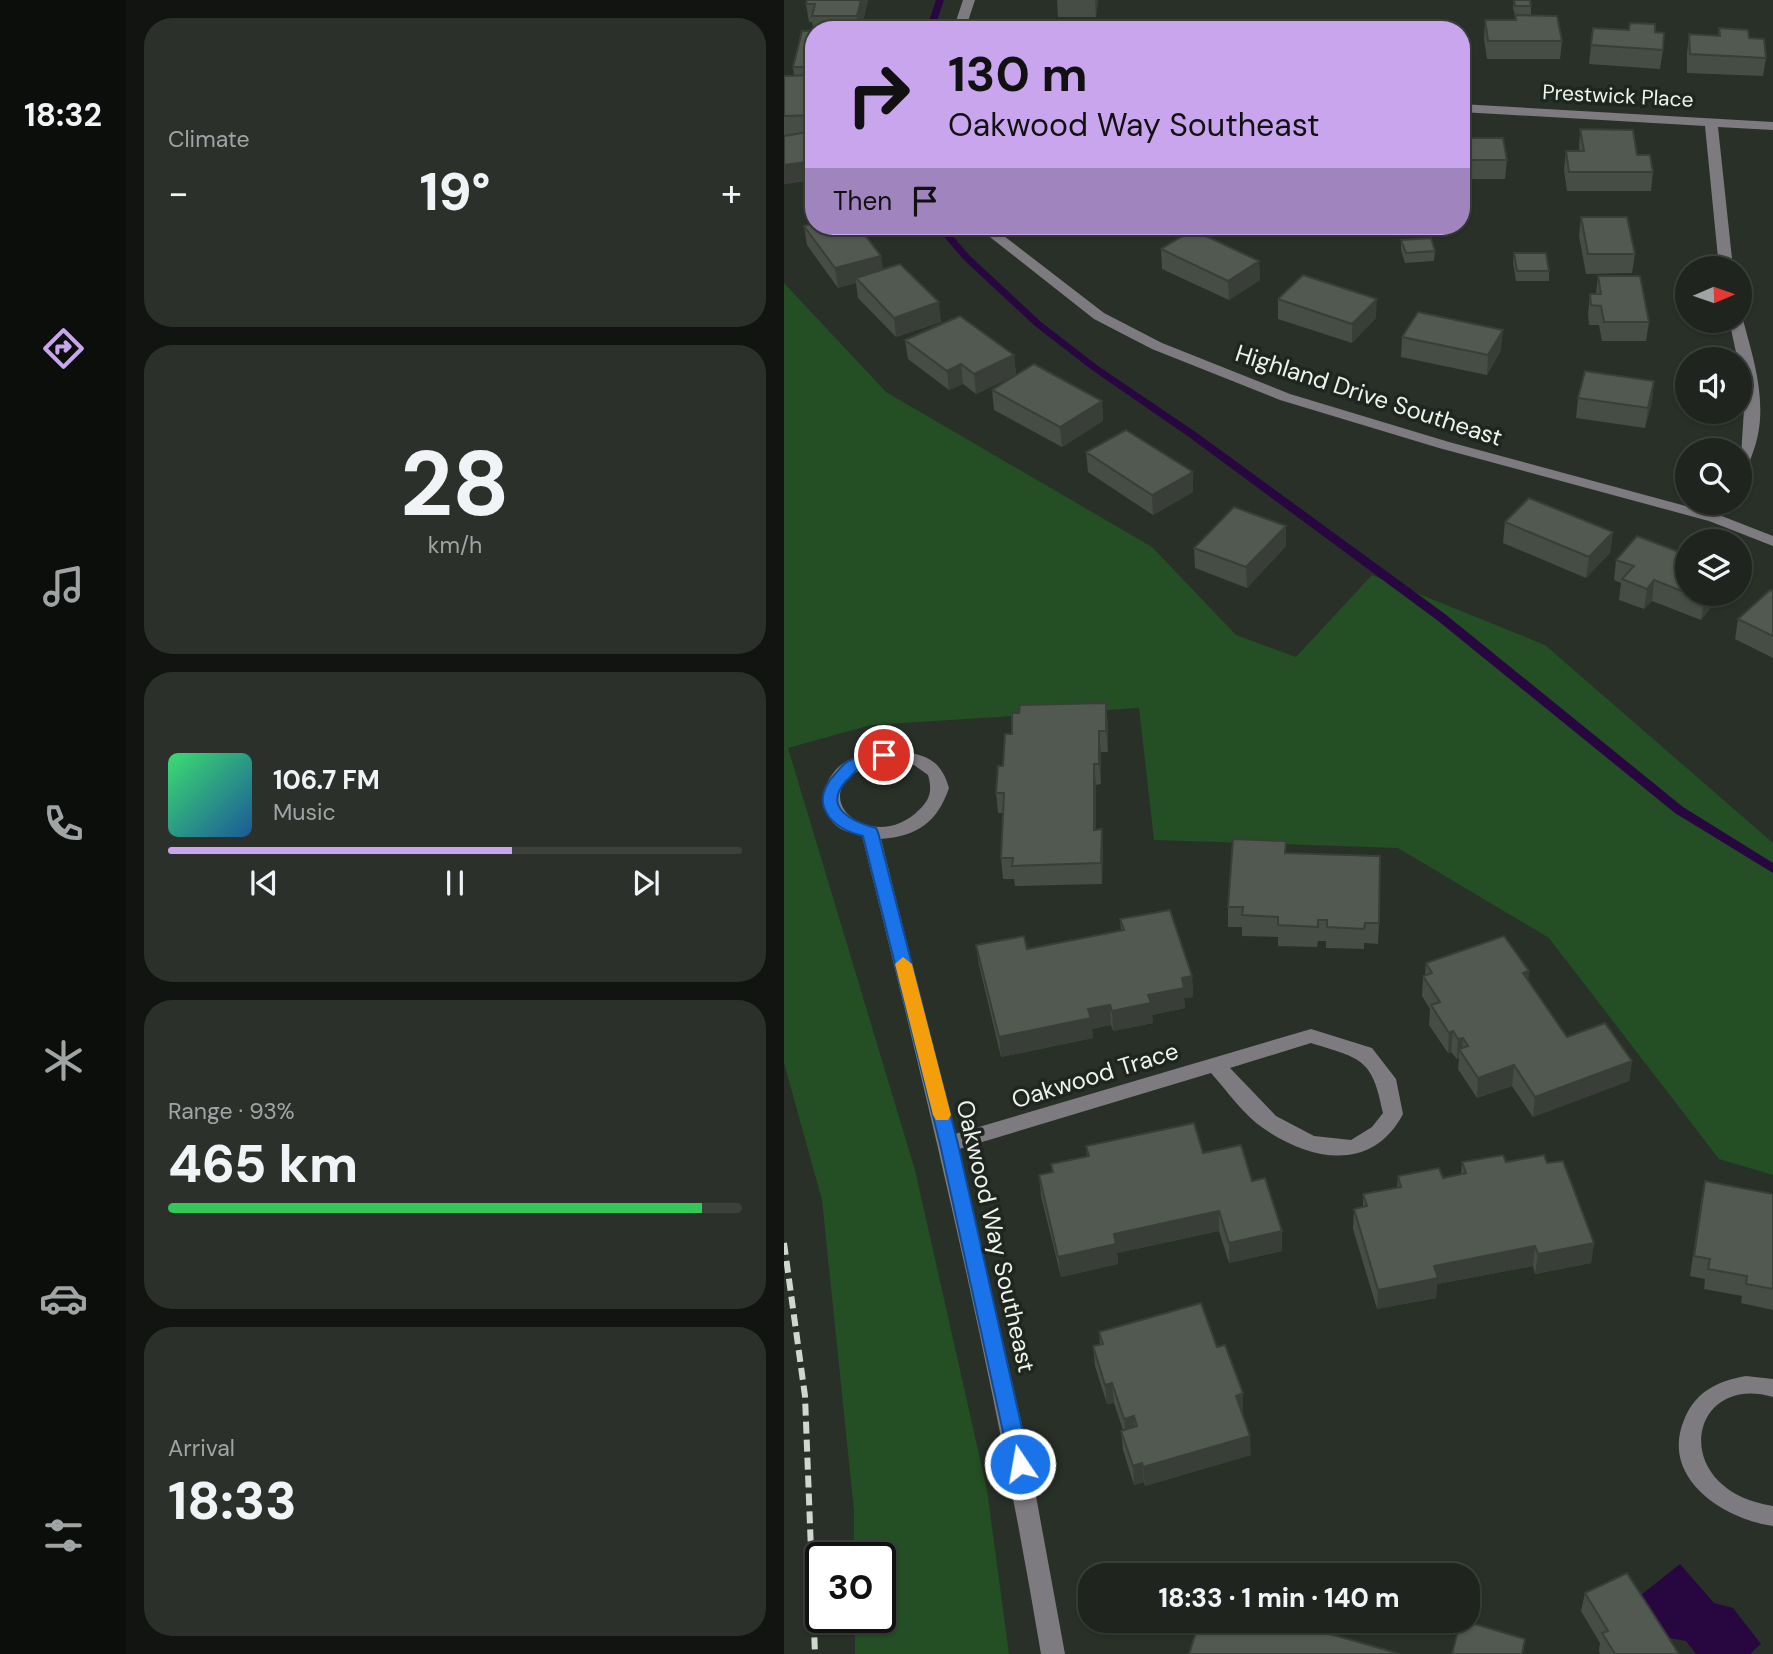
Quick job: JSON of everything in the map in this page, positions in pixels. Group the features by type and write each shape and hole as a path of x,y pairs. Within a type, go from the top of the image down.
{"street":[{"path":"962,21 969,0"},
{"name":"Prestwick Place","path":"1470,108 1773,125"},
{"path":"1711,121 1725,256"},
{"name":"Highland Drive Southeast","path":"995,235 1099,316 1157,346 1285,397 1444,445 1714,518 1773,541"},
{"path":"1740,333 1755,389 1751,438"},
{"path":"884,755 909,757 930,766 938,776 941,788 933,811 921,821 905,828 870,832 854,828 842,821 833,811 830,799 832,787 840,775 852,766 884,755"},
{"name":"Oakwood Way Southeast","path":"870,832 949,1144 1031,1517 1053,1654"},
{"name":"Oakwood Trace","path":"949,1144 1215,1065 1311,1037 1365,1053 1387,1079 1393,1114 1378,1133 1354,1149 1311,1144 1269,1122 1215,1065"},
{"path":"1773,1388 1742,1385 1720,1392 1704,1404 1693,1421 1689,1438 1691,1458 1707,1485 1729,1504 1759,1516 1773,1516"}],"green space":[{"path":"784,283 886,392 1152,547 1236,635 1296,657 1372,575 1545,645 1773,843 1773,1175 1719,1159 1549,938 1398,848 1154,840 1139,708 871,725 788,748 915,1170 987,1490 1009,1654 855,1654 855,1633 896,1633 896,1542 854,1542 854,1511 822,1200 784,1063"}],"shaded area":[{"path":"1680,1564 1714,1603 1733,1608 1761,1644 1750,1654 1696,1654 1686,1641 1669,1638 1636,1599"}],"building":[{"path":"807,0 861,0 857,16 812,16 815,4 806,4"},
{"path":"1514,0 1530,0 1531,6 1515,6"},
{"path":"1515,15 1557,16 1562,41 1488,41 1485,20 1516,20"},
{"path":"1630,23 1655,24 1655,32 1664,33 1663,50 1591,45 1593,28 1629,30"},
{"path":"1719,28 1748,30 1749,38 1764,39 1766,58 1690,54 1689,34 1720,36"},
{"path":"802,31 805,31 805,67 793,67"},
{"path":"805,75 805,115 784,116 784,76"},
{"path":"1580,129 1633,130 1637,155 1650,155 1653,172 1569,172 1566,151 1584,151"},
{"path":"805,132 805,162 784,165 784,136"},
{"path":"1470,138 1503,138 1507,160 1470,160"},
{"path":"1581,217 1627,217 1635,254 1588,254"},
{"path":"811,235 865,235 881,256 835,268"},
{"path":"1185,235 1204,235 1259,261 1228,281 1161,249"},
{"path":"1431,238 1435,251 1406,253 1401,240"},
{"path":"1514,253 1546,253 1549,271 1517,271"},
{"path":"900,264 939,302 894,318 856,278"},
{"path":"1303,275 1377,299 1352,324 1278,299"},
{"path":"1598,276 1640,276 1649,322 1604,322 1601,306 1591,305 1590,294 1601,294"},
{"path":"1418,312 1503,330 1488,355 1402,337"},
{"path":"960,316 1014,355 974,374 961,364 947,371 905,340"},
{"path":"1034,364 1102,401 1060,427 992,390"},
{"path":"1585,371 1654,381 1648,408 1578,398"},
{"path":"1126,430 1193,472 1152,495 1086,452"},
{"path":"1529,498 1613,532 1589,557 1505,522"},
{"path":"1234,507 1286,526 1246,567 1194,548"},
{"path":"1637,536 1675,550 1675,588 1654,580 1647,589 1622,579 1634,566 1616,560"},
{"path":"1770,590 1773,591 1773,636 1738,619"},
{"path":"1106,703 1106,731 1099,731 1099,764 1094,764 1094,830 1102,829 1101,863 1012,866 1013,858 1001,858 1004,793 996,793 998,766 1003,766 1005,734 1012,734 1012,713 1019,713 1020,705"},
{"path":"1233,839 1286,841 1285,853 1380,856 1379,923 1365,923 1364,929 1327,927 1327,920 1318,920 1318,927 1278,925 1278,917 1242,915 1243,907 1228,907"},
{"path":"1170,910 1192,976 1182,978 1184,988 1148,995 1151,1003 1112,1011 1110,1005 1088,1009 1091,1018 999,1037 976,945 1024,936 1027,949 1124,930 1120,919"},
{"path":"1504,936 1529,971 1523,973 1567,1037 1605,1023 1632,1061 1535,1097 1514,1065 1478,1078 1459,1049 1468,1046 1463,1038 1458,1039 1453,1031 1449,1033 1431,1005 1440,1002 1423,976 1432,973 1426,963"},
{"path":"1194,1123 1203,1153 1241,1145 1252,1181 1265,1178 1282,1231 1229,1243 1219,1211 1114,1234 1116,1244 1058,1257 1039,1175 1053,1172 1051,1164 1089,1156 1086,1146"},
{"path":"1503,1155 1506,1162 1544,1155 1547,1163 1563,1161 1594,1243 1538,1254 1535,1246 1434,1266 1438,1278 1378,1290 1354,1209 1367,1206 1363,1194 1401,1187 1398,1176 1439,1168 1443,1178 1466,1173 1462,1162"},
{"path":"1705,1181 1773,1194 1773,1289 1746,1284 1747,1276 1708,1269 1710,1259 1694,1256"},
{"path":"1201,1303 1217,1347 1225,1345 1243,1393 1236,1396 1250,1436 1143,1467 1142,1463 1133,1466 1121,1431 1137,1426 1134,1416 1124,1419 1112,1383 1105,1385 1093,1346 1103,1344 1099,1332"},
{"path":"1627,1573 1679,1654 1615,1654 1602,1633 1608,1631 1585,1593"},
{"path":"1480,1626 1525,1639 1522,1654 1452,1654 1458,1633 1480,1633"},
{"path":"1196,1633 1330,1633 1400,1654 1189,1654"}],"waterway":[{"path":"933,21 940,0"},
{"path":"947,235 967,258 1038,324 1095,368 1193,435 1441,617 1679,810 1773,869"}],"railway":[{"path":"784,1243 805,1396 815,1654"}],"slow traffic":[{"path":"903,964 942,1115"}],"route":[{"path":"884,755 867,759 840,775 832,787 830,799 833,811 842,821 854,828 870,832 949,1144 1020,1464"}]}
